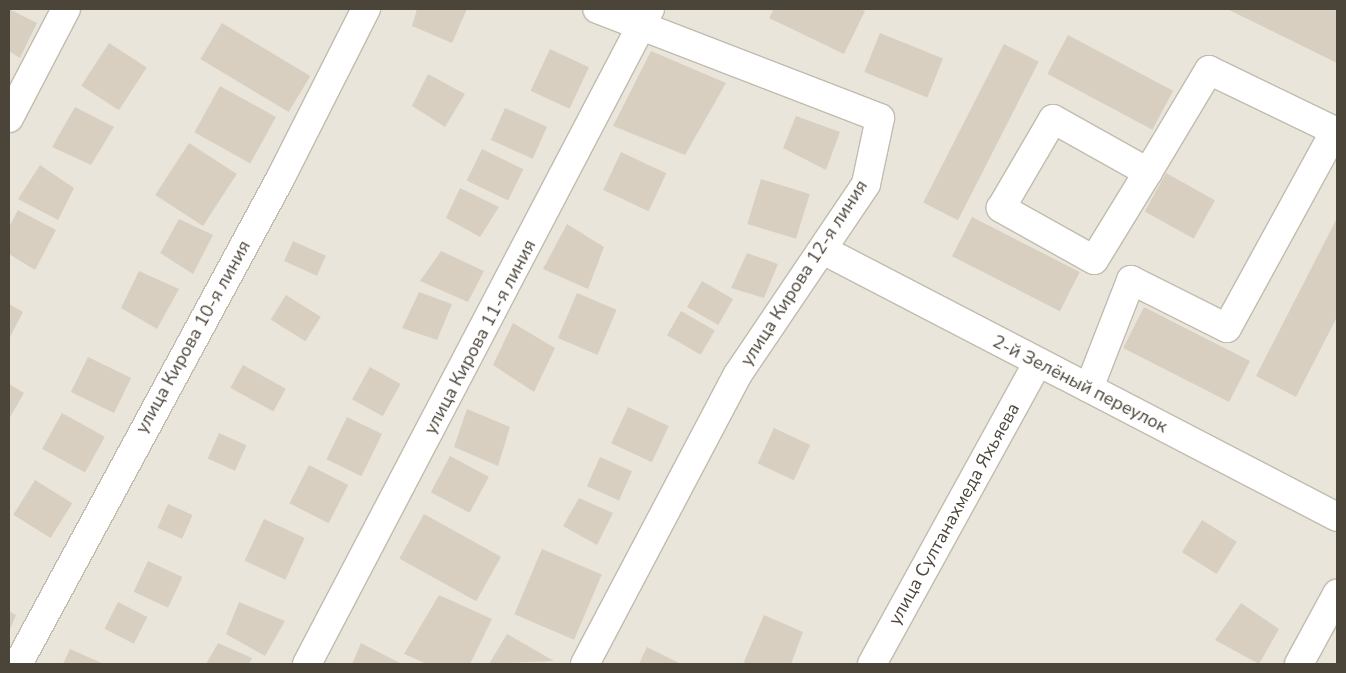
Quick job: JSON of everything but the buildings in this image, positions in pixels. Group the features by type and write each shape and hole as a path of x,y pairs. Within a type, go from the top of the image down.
{"street":[{"path":"9,118 66,9"},
{"name":"улица Кирова 10-я линия","path":"18,664 280,179 366,9"},
{"name":"улица Кирова 12-я линия","path":"585,664 738,374 866,184 880,118 647,17 597,9"},
{"name":"улица Кирова 11-я линия","path":"307,664 647,17"},
{"path":"1094,260 1148,172 1209,70 1335,131 1226,328 1131,280 1094,260 1001,208 1053,119 1148,172"},
{"name":"2-й Зелёный переулок","path":"823,250 1037,364 1090,388 1337,517"},
{"path":"1090,388 1131,280"},
{"name":"улица Султанахмеда Яхьяева","path":"872,664 1037,364"},
{"path":"1299,664 1337,594"}],"shaded area":[{"path":"9,9 1337,9 1337,664 9,664"}]}
